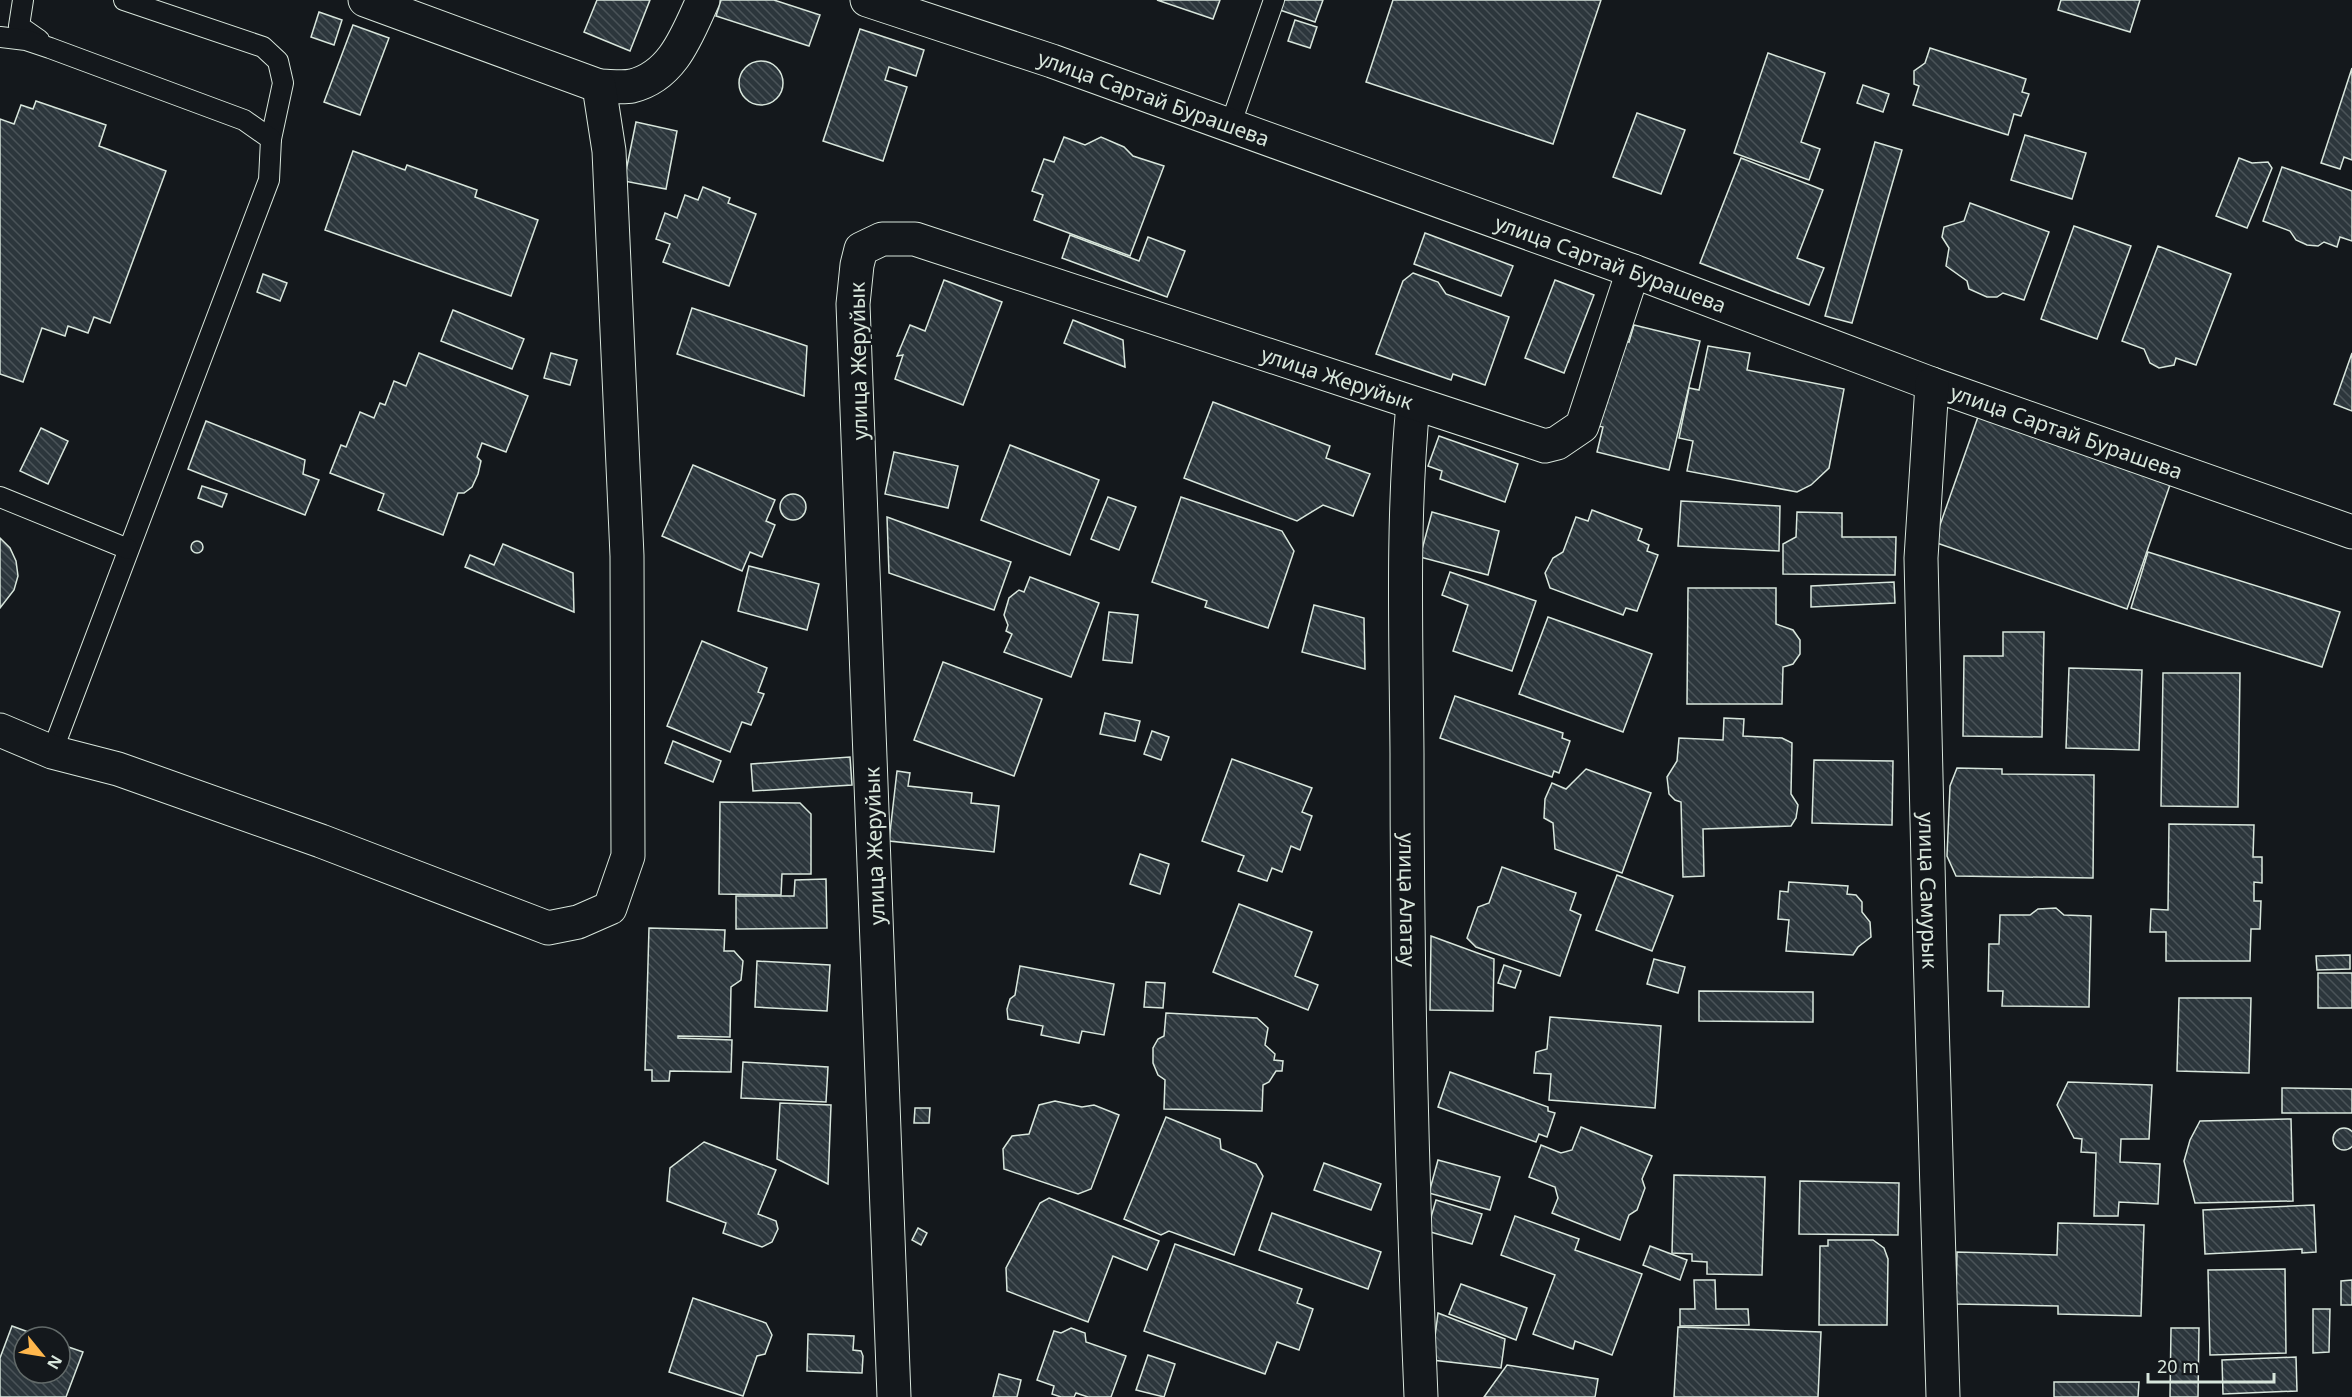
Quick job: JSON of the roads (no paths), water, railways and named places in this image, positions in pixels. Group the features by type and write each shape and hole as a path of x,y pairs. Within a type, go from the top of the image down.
{"street":[{"path":"365,0 599,86 631,86 662,72 682,45 703,0"},
{"name":"улица Сартай Бурашева","path":"867,0 1052,61 1633,271 1932,384 2352,532"},
{"path":"0,730 52,752 118,769 299,832 548,928 578,922 610,908 628,856 627,556 609,151 599,86"},
{"name":"улица Жеруйык","path":"894,1397 854,304 856,265 861,249 882,239 915,239 1545,446 1557,443 1582,426 1633,271"},
{"name":"улица Самурык","path":"1932,384 1922,558 1930,963 1943,1397"},
{"name":"улица Алатау","path":"1413,404 1406,478 1407,816 1413,1212 1421,1397"}],"lane":[{"path":"22,0 19,26 50,48"},
{"path":"52,752 269,180 271,139 283,82 278,61 263,47 124,0"},
{"path":"1230,126 1274,0"},
{"path":"0,38 26,40 50,48 244,120 271,139"},
{"path":"0,497 128,549"}]}
